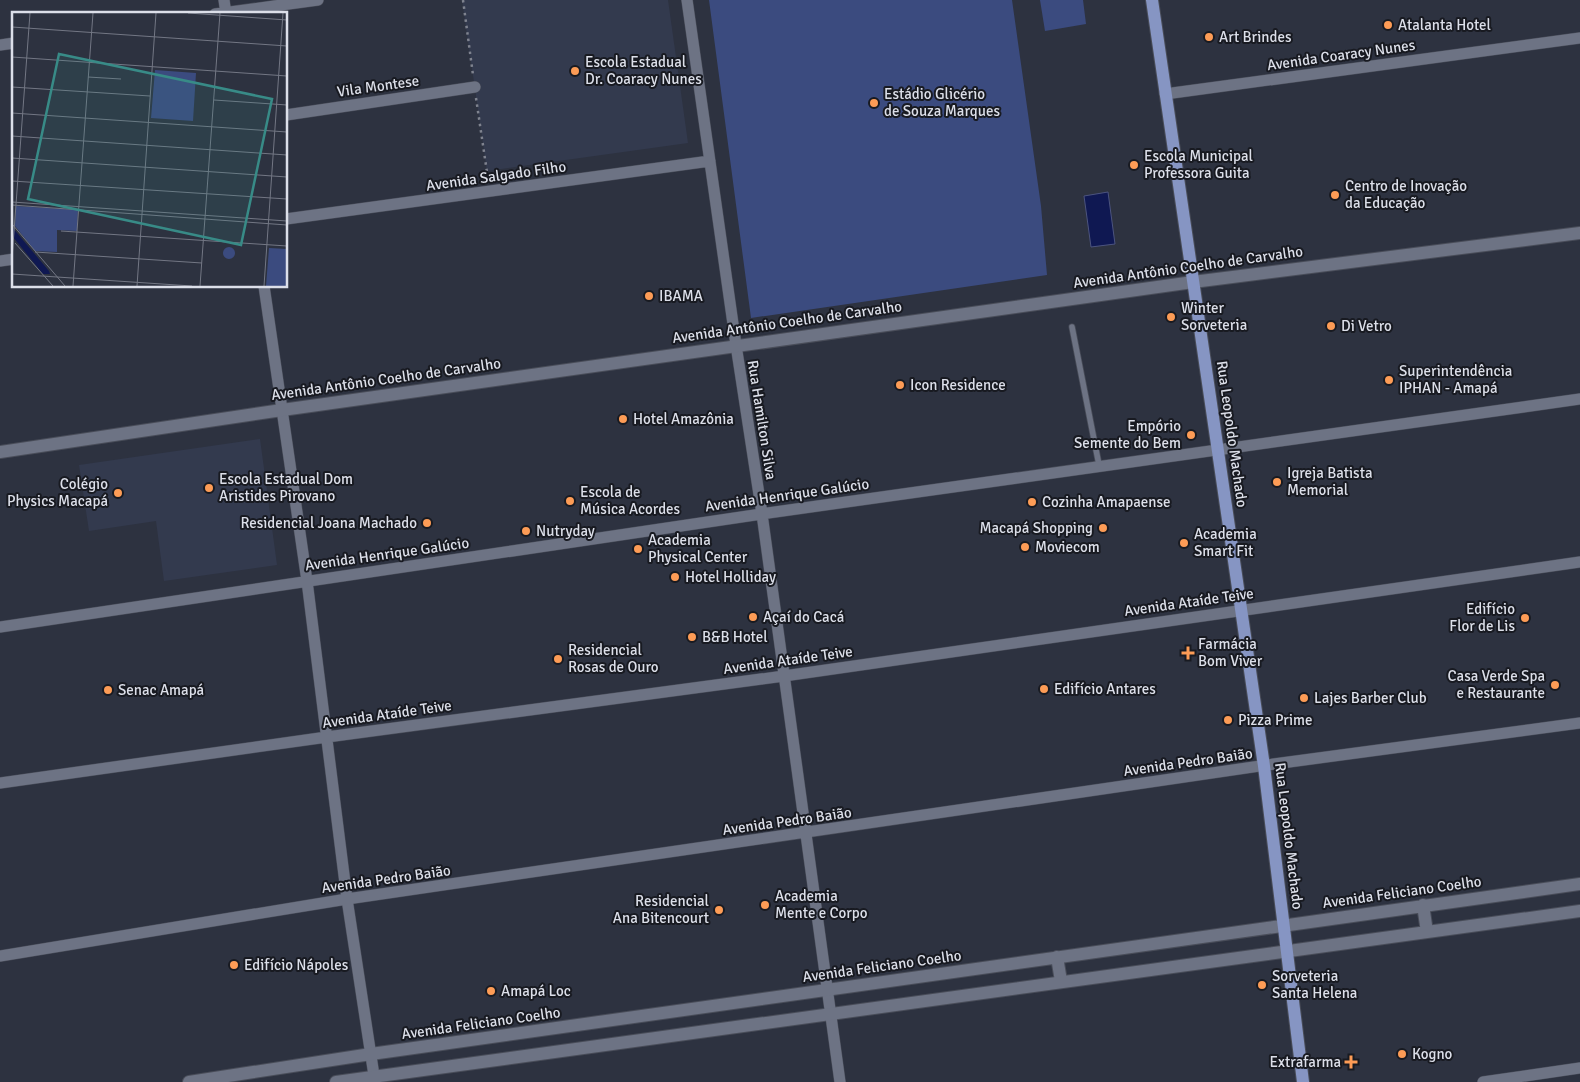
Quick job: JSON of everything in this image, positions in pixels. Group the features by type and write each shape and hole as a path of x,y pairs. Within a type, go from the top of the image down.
{"main road":[{"name":"Rua Leopoldo Machado","path":"1152,0 1264,766 1303,1082"}],"street":[{"path":"229,12 318,0"},
{"name":"Rua Hamilton Silva","path":"687,0 762,514 840,1082"},
{"name":"Avenida Coaracy Nunes","path":"1165,94 1580,38"},
{"name":"Vila Montese","path":"288,115 475,87"},
{"name":"Avenida Salgado Filho","path":"288,219 710,162"},
{"name":"Avenida Antônio Coelho de Carvalho","path":"0,452 736,345 1193,282 1580,233"},
{"path":"264,288 306,581 347,899 375,1079"},
{"name":"Avenida Henrique Galúcio","path":"0,627 762,514 1580,399"},
{"name":"Avenida Ataíde Teive","path":"0,783 784,676 1580,562"},
{"name":"Avenida Pedro Baião","path":"0,956 347,899 1264,766 1580,723"},
{"name":"Avenida Feliciano Coelho","path":"189,1082 245,1078 372,1054 1580,884"},
{"path":"1423,905 1427,932"},
{"path":"336,1082 375,1079 831,1012 1580,911"},
{"path":"1057,957 1061,982"},
{"path":"609,1022 612,1044"},
{"path":"1483,1082 1580,1068"}],"lane":[{"path":"1072,327 1099,466"}],"shaded area":[{"name":"Escola Estadual Dr. Coaracy Nunes","path":"462,0 668,0 688,143 487,171"},
{"name":"Estádio Glicério de Souza Marques","path":"709,0 1012,0 1041,206 1047,275 751,318"},
{"path":"1040,0 1083,0 1086,24 1045,31"},
{"path":"1108,192 1115,244 1091,247 1084,196"},
{"name":"Escola Estadual Dom Aristides Pirovano","path":"260,439 277,565 164,581 156,521 89,531 79,465"}],"place":[{"name":"Atalanta Hotel","path":"1388,25"},
{"name":"Art Brindes","path":"1209,37"},
{"name":"Escola Estadual Dr. Coaracy Nunes","path":"575,71"},
{"name":"Estádio Glicério de Souza Marques","path":"874,103"},
{"name":"Escola Municipal Professora Guita","path":"1134,165"},
{"name":"Centro de Inovação da Educação","path":"1335,195"},
{"name":"IBAMA","path":"649,296"},
{"name":"Winter Sorveteria","path":"1171,317"},
{"name":"Di Vetro","path":"1331,326"},
{"name":"Superintendência IPHAN - Amapá","path":"1389,380"},
{"name":"Icon Residence","path":"900,385"},
{"name":"Hotel Amazônia","path":"623,419"},
{"name":"Empório Semente do Bem","path":"1191,435"},
{"name":"Igreja Batista Memorial","path":"1277,482"},
{"name":"Escola Estadual Dom Aristides Pirovano","path":"209,488"},
{"name":"Colégio Physics Macapá","path":"118,493"},
{"name":"Escola de Música Acordes","path":"570,501"},
{"name":"Cozinha Amapaense","path":"1032,502"},
{"name":"Residencial Joana Machado","path":"427,523"},
{"name":"Macapá Shopping","path":"1103,528"},
{"name":"Nutryday","path":"526,531"},
{"name":"Academia Smart Fit","path":"1184,543"},
{"name":"Moviecom","path":"1025,547"},
{"name":"Academia Physical Center","path":"638,549"},
{"name":"Hotel Holliday","path":"675,577"},
{"name":"Açaí do Cacá","path":"753,617"},
{"name":"Edifício Flor de Lis","path":"1525,618"},
{"name":"B&B Hotel","path":"692,637"},
{"name":"Farmácia Bom Viver","path":"1188,653"},
{"name":"Residencial Rosas de Ouro","path":"558,659"},
{"name":"Casa Verde Spa e Restaurante","path":"1555,685"},
{"name":"Edifício Antares","path":"1044,689"},
{"name":"Senac Amapá","path":"108,690"},
{"name":"Lajes Barber Club","path":"1304,698"},
{"name":"Pizza Prime","path":"1228,720"},
{"name":"Academia Mente e Corpo","path":"765,905"},
{"name":"Residencial Ana Bitencourt","path":"719,910"},
{"name":"Edifício Nápoles","path":"234,965"},
{"name":"Sorveteria Santa Helena","path":"1262,985"},
{"name":"Amapá Loc","path":"491,991"},
{"name":"Kogno","path":"1402,1054"},
{"name":"Extrafarma","path":"1351,1062"}]}
